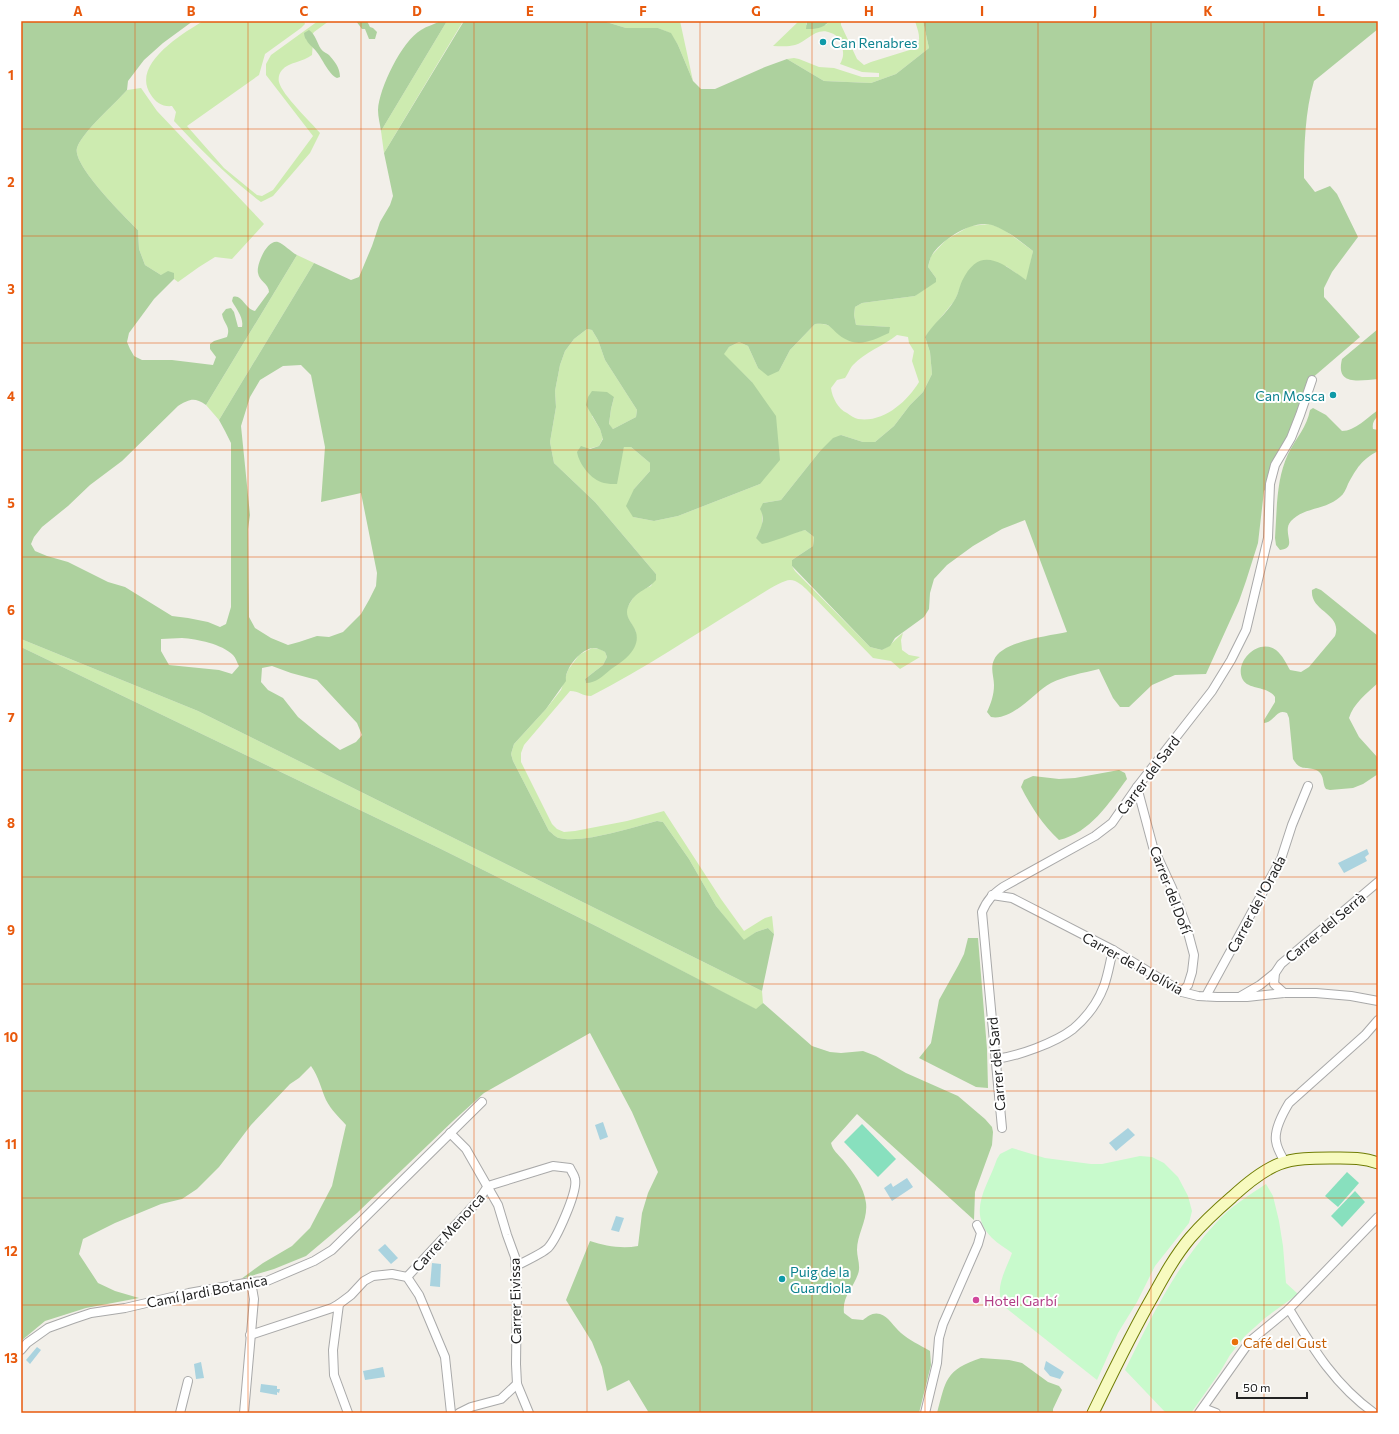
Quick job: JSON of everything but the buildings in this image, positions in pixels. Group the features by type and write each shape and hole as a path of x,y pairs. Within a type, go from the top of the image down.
{"street":[{"name":"Carrer del Sard","path":"1002,1128 982,912 992,895 1003,887 1095,836 1112,823 1136,787 1212,691 1231,660 1246,630 1268,538 1270,484 1275,465 1291,438 1312,380"},
{"name":"Carrer de l'Orada","path":"1206,996 1281,858 1292,825 1308,786"},
{"name":"Carrer del Dofí","path":"1136,787 1154,847 1186,925 1194,955 1192,972 1188,985 1182,992"},
{"name":"Carrer del Serrà","path":"1240,997 1260,985 1275,973 1281,964 1295,951 1378,882"},
{"name":"Carrer de la Jolívia","path":"992,895 1012,898 1113,950 1182,992 1206,996 1240,997 1284,993 1316,993 1377,1001"},
{"path":"996,1059 1027,1052 1073,1029 1090,1011 1103,987 1113,950"},
{"name":"Carrer del Serrà","path":"1275,973 1274,984 1284,993"},
{"path":"1285,1162 1278,1148 1276,1139 1278,1127 1286,1107 1365,1035 1378,1020"},
{"name":"Camí Jardi Botanica","path":"21,1350 27,1343 48,1328 91,1313 125,1308 189,1293 267,1280 314,1261 332,1250 482,1102"},
{"name":"Carrer Eivissa","path":"450,1133 466,1149 488,1186 498,1205 516,1257 516,1364 518,1384 529,1413"},
{"path":"1093,1413 1141,1317 1167,1272 1191,1237 1240,1189 1260,1175 1285,1162 1318,1158 1347,1158 1361,1159 1378,1163"},
{"path":"488,1186 553,1166 570,1168 576,1180 573,1196 565,1218 548,1248 516,1266"},
{"name":"Carrer Menorca","path":"407,1277 477,1202 488,1186"},
{"path":"1216,1413 1201,1410 1250,1341 1289,1309 1378,1217"},
{"path":"925,1413 937,1363 939,1338 943,1324 978,1244 981,1233 977,1225"},
{"path":"250,1335 332,1308 352,1295 364,1281 373,1276 392,1274 407,1277 419,1295 445,1357 451,1413"},
{"path":"244,1413 254,1299 251,1282"},
{"path":"339,1304 333,1350 334,1375 348,1413"},
{"path":"1289,1309 1318,1356 1336,1380 1374,1413"},
{"path":"180,1413 188,1381"},
{"path":"459,1413 471,1407 501,1399 518,1384"}],"green space":[{"path":"21,21 193,21 163,43 144,60 128,81 127,90 85,134 77,148 78,156 91,178 138,230 139,249 145,265 161,275 168,271 174,273 174,279 154,299 129,333 127,342 134,356 142,360 172,360 213,365 216,357 210,349 210,344 214,341 227,337 228,328 222,314 226,309 231,308 234,312 238,327 242,327 241,316 232,301 233,297 239,298 249,308 255,311 269,292 269,289 258,273 259,264 266,248 274,242 278,242 297,255 206,405 192,400 178,406 122,461 90,485 68,506 42,527 34,537 31,544 35,551 68,562 108,582 125,587 172,616 208,622 220,627 226,624 231,607 231,443 219,420 314,263 351,280 359,277 380,222 390,205 393,196 384,153 464,21 603,21 626,28 658,28 671,33 678,45 693,81 701,89 715,89 787,59 824,81 871,83 896,74 929,48 923,21 1378,21 1378,29 1314,81 1307,117 1305,142 1304,178 1315,192 1330,186 1337,194 1358,237 1332,272 1324,288 1324,297 1360,337 1311,379 1270,484 1264,491 1258,543 1246,581 1239,601 1206,674 1175,675 1152,685 1129,707 1120,707 1113,698 1099,669 1051,683 1015,711 1007,715 991,717 987,712 991,702 994,685 992,669 993,663 998,654 1006,648 1026,640 1067,632 1025,520 1002,529 973,546 947,565 934,579 930,593 929,609 924,617 895,638 890,646 882,650 870,647 792,566 792,560 813,546 814,537 805,530 762,544 756,538 763,520 760,509 763,503 781,500 820,451 833,438 841,435 863,442 875,442 894,426 910,405 923,392 932,374 930,352 925,337 954,301 962,281 969,270 976,263 984,260 992,260 1000,263 1026,280 1033,251 1008,233 998,227 984,224 976,225 958,232 942,243 932,255 928,267 936,278 936,282 915,296 862,303 855,307 854,315 856,325 890,327 889,333 876,339 858,343 852,342 839,335 827,325 815,324 790,350 779,371 768,376 758,368 748,346 739,342 729,347 724,354 752,382 776,416 780,460 760,484 678,516 654,521 633,517 626,506 634,489 650,471 650,463 631,447 624,447 617,484 607,484 599,481 586,471 578,457 577,452 581,446 590,449 599,446 603,439 600,429 586,405 588,397 592,391 607,392 614,397 609,424 613,429 636,417 637,410 605,360 598,340 592,330 587,329 574,339 565,351 560,365 555,391 556,407 550,442 554,463 595,502 656,574 656,580 634,597 628,607 627,614 635,629 637,638 633,650 620,663 593,682 586,683 585,679 603,665 607,657 605,652 593,648 588,649 574,660 566,676 566,681 546,709 514,744 511,754 513,761 549,831 555,836 569,839 581,839 622,831 657,821 663,822 689,859 716,906 744,940 756,932 768,928 774,934 762,991 198,711 21,639","holes":["301,365 311,375 325,447 321,502 361,493 377,573 376,586 361,614 343,632 329,637 317,636 288,645 271,638 255,628 249,617 248,529 250,515 241,426 250,397 260,380 283,366","182,638 216,645 233,655 239,666 232,674 219,670 169,665 161,651 161,639","272,666 317,680 357,723 362,735 356,742 340,750 298,717 283,698 268,690 261,682 262,668"]},
{"path":"203,21 304,21 305,24 301,28 265,54 259,75 187,126 224,168 257,195 262,196 273,190 313,136 266,75 266,64 271,55 318,21 329,21 312,35 312,55 285,67 279,74 279,82 285,94 320,133 310,153 273,196 261,202 194,143 174,121 176,112 172,106 160,104 155,100 146,84 147,73 161,52 172,42"},
{"path":"356,21 367,21 370,27 377,32 375,39 369,39 365,29 362,29"},
{"path":"441,21 447,21 381,131 378,113 379,101 387,78 399,54 414,36 423,29"},
{"path":"447,21 458,21 462,23 384,153 381,131"},
{"path":"603,21 680,21 693,81 678,45 670,33 658,28 626,28"},
{"path":"799,21 807,21 806,25 826,25 829,21 841,21 841,25 857,59 864,65 916,48 919,38 915,21 923,21 929,48 896,74 871,83 824,81 787,59 799,59 819,67 834,68 862,77 879,77 879,73 862,72 840,64 843,50 838,37 826,31 816,33 795,45 773,46"},
{"path":"807,21 829,21 827,24 816,29 806,29"},
{"path":"309,30 315,37 321,49 329,55 336,64 340,77 337,78 331,74 318,54 307,41 304,33"},
{"path":"141,88 157,111 264,224 232,259 215,257 178,282 174,279 174,273 161,275 145,265 139,249 138,230 91,178 78,156 77,148 80,141 99,118 127,90"},
{"path":"990,224 1003,229 1033,251 1027,281 1006,266 963,281 955,300 925,337 930,352 932,374 923,392 910,405 894,426 875,442 863,442 841,435 820,451 781,500 763,503 762,526 756,538 805,530 814,537 813,546 792,560 792,566 795,571 870,647 882,650 903,633 901,640 902,650 909,655 920,657 900,669 891,661 873,658 804,587 795,581 790,580 780,583 768,590 611,686 591,696 570,691 524,745 521,753 521,762 552,824 557,829 564,832 627,821 664,811 721,899 744,931 765,918 772,916 774,934 768,928 756,932 744,941 716,906 689,859 663,822 657,821 622,831 581,839 569,839 555,836 549,831 513,761 511,754 514,744 561,690 568,670 579,655 592,648 600,649 605,652 607,657 603,665 585,679 586,683 636,632 627,616 627,608 639,591 651,586 656,574 595,502 554,463 550,442 556,407 555,391 560,365 565,351 574,339 587,329 592,330 598,340 605,360 637,410 636,417 613,429 609,425 614,397 592,416 600,429 603,438 599,446 577,452 622,455 624,447 631,447 650,463 650,471 634,489 633,517 654,521 678,516 760,484 752,382 723,354 729,347 739,342 748,346 758,368 779,371 790,350 815,324 829,326 840,335 889,327 856,325 854,315 855,307 862,303 915,296 936,278 928,267 931,256 946,240 970,226","holes":["897,335 908,337 909,343 914,351 912,361 919,382 908,397 893,410 876,418 857,419 841,409 834,399 831,388 837,380 845,378 852,366 863,356"]},
{"path":"297,255 314,263 219,420 206,405"},
{"path":"1378,329 1378,379 1351,380 1346,378 1342,374 1342,359"},
{"path":"1313,408 1326,415 1342,431 1352,429 1378,410 1378,416 1375,419 1373,429 1378,430 1378,451 1367,458 1360,465 1351,478 1344,493 1340,497 1328,504 1302,513 1291,521 1288,525 1288,546 1286,549 1280,550 1276,545 1275,538 1281,474 1288,454 1304,427 1310,410"},
{"path":"1316,588 1321,590 1378,636 1378,683 1357,703 1349,718 1359,737 1378,758 1378,774 1363,784 1353,788 1326,789 1322,775 1318,771 1299,766 1296,763 1293,759 1289,718 1287,713 1280,712 1271,720 1264,723 1264,720 1275,702 1275,697 1268,691 1246,683 1243,680 1241,673 1241,666 1244,660 1255,649 1262,647 1269,647 1276,650 1290,670 1301,672 1309,667 1335,636 1336,628 1331,617 1316,603 1313,597 1312,590"},
{"path":"21,639 198,711 762,991 763,1003 757,1010 598,927 441,849 21,647"},
{"path":"21,647 441,849 598,927 756,1009 763,1003 812,1046 830,1052 841,1053 863,1051 876,1056 906,1073 958,1096 985,1119 992,1127 992,1145 975,1192 974,1220 857,1114 831,1143 834,1150 858,1180 866,1203 865,1215 857,1244 859,1271 846,1297 844,1313 852,1319 863,1320 873,1314 883,1315 904,1336 930,1351 931,1365 919,1413 649,1413 629,1380 607,1391 602,1367 592,1342 566,1300 590,1241 614,1246 638,1246 642,1213 648,1193 658,1172 632,1112 590,1033 484,1093 357,1213 306,1256 274,1269 241,1279 263,1263 292,1246 310,1228 332,1186 346,1125 328,1104 316,1074 311,1066 299,1078 290,1084 251,1125 219,1167 197,1189 182,1199 161,1204 115,1223 83,1239 79,1254 98,1283 115,1291 139,1298 86,1308 45,1321 21,1341"},
{"path":"1119,770 1125,773 1127,779 1106,807 1080,831 1059,840 1038,815 1021,787 1024,780 1033,776 1059,779 1075,778"},
{"path":"968,938 978,938 987,1049 988,1088 976,1087 919,1058 931,1043 939,1000 964,954"},
{"path":"862,1124 896,1159 878,1177 844,1142"},
{"path":"1012,1148 1045,1158 1091,1164 1102,1164 1140,1156 1152,1157 1164,1163 1178,1177 1188,1196 1192,1211 1189,1223 1155,1266 1137,1302 1118,1333 1097,1380 1006,1308 1001,1300 1001,1282 1012,1253 994,1240 984,1228 980,1209 981,1199 997,1159 1000,1154"},
{"path":"1347,1172 1359,1183 1338,1207 1325,1196"},
{"path":"1266,1184 1273,1196 1279,1221 1286,1283 1298,1294 1265,1318 1245,1336 1230,1355 1191,1413 1166,1413 1125,1370 1165,1293 1189,1256 1202,1239 1227,1212"},
{"path":"1355,1191 1365,1202 1342,1227 1331,1216"},
{"path":"981,1358 1009,1360 1022,1363 1048,1382 1059,1386 1062,1390 1053,1409 1053,1413 937,1413 945,1384 949,1378 960,1367"}],"water":[{"path":"1367,849 1369,854 1365,857 1367,861 1344,873 1338,863"},
{"path":"603,1122 608,1137 600,1140 595,1125"},
{"path":"1128,1128 1135,1135 1116,1151 1109,1143"},
{"path":"907,1178 913,1187 892,1201 884,1188 891,1183 893,1187"},
{"path":"616,1216 624,1218 619,1232 611,1230"},
{"path":"385,1244 398,1258 391,1264 378,1250"},
{"path":"432,1263 441,1264 440,1287 430,1286"},
{"path":"37,1347 41,1350 30,1364 26,1360"},
{"path":"1046,1361 1064,1372 1060,1379 1050,1376 1044,1369"},
{"path":"201,1362 204,1378 196,1379 194,1364"},
{"path":"383,1367 385,1377 365,1380 363,1371"},
{"path":"261,1384 277,1386 277,1389 280,1389 279,1393 277,1392 277,1395 260,1392"}],"place":[{"name":"Can Renabres","path":"823,42"},
{"name":"Can Mosca","path":"1333,395"},
{"name":"Puig de la Guardiola","path":"782,1279"},
{"name":"Hotel Garbí","path":"976,1300"},
{"name":"Café del Gust","path":"1235,1342"}]}
